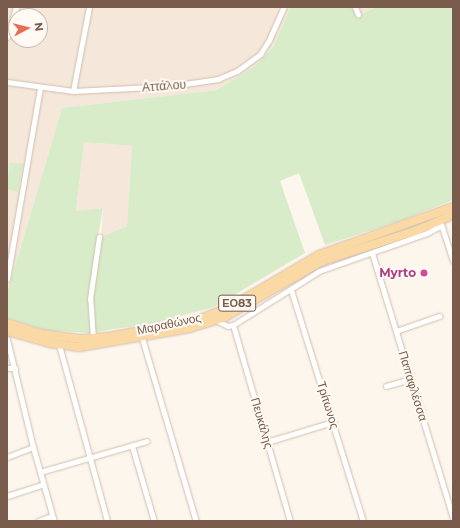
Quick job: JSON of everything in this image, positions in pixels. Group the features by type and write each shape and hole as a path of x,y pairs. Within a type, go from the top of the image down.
{"main road":[{"name":"Μαραθώνος","path":"7,324 60,338 93,338 188,321 217,313 319,255 453,207"},
{"name":"Μαραθώνος","path":"7,331 59,344 92,346 142,338 216,320 322,261 453,215"}],"street":[{"path":"7,37 16,7"},
{"path":"73,92 89,7"},
{"name":"Αττάλου","path":"7,82 73,92 198,84 232,74 251,62 264,49 284,7"},
{"path":"355,7 358,14"},
{"path":"7,279 40,88"},
{"path":"216,320 228,326 233,325 291,290 319,271 427,233 438,228 440,220"},
{"path":"440,220 453,261"},
{"path":"93,338 90,299 99,237"},
{"name":"Παπαφλέσσα","path":"372,253 453,518"},
{"name":"Τρίτωνος","path":"291,290 363,521"},
{"path":"396,331 439,316"},
{"name":"Πευκάλης","path":"233,325 290,521"},
{"path":"142,338 196,521"},
{"path":"7,340 15,368 32,447 53,518 38,521"},
{"path":"59,344 107,521"},
{"path":"7,368 15,368"},
{"path":"386,386 410,379"},
{"path":"267,442 333,422"},
{"path":"40,472 147,441"},
{"path":"132,446 154,521"},
{"path":"7,457 32,447"},
{"path":"7,496 43,484"}],"shaded area":[{"path":"7,7 291,7 273,47 255,66 217,90 62,108 7,293"},
{"path":"352,7 377,7 356,17"},
{"path":"84,142 132,146 127,226 101,237 103,208 76,212"}],"green space":[{"path":"291,7 352,7 356,17 377,7 453,7 453,200 397,222 325,245 299,173 280,181 305,253 214,307 154,323 95,332 91,299 101,237 127,226 132,146 84,142 76,211 103,208 90,285 91,333 45,330 7,318 7,293 62,108 217,90 255,66 273,47"},
{"path":"10,162 23,164 18,192 7,189"}],"place":[{"name":"Myrto","path":"424,273"}]}
